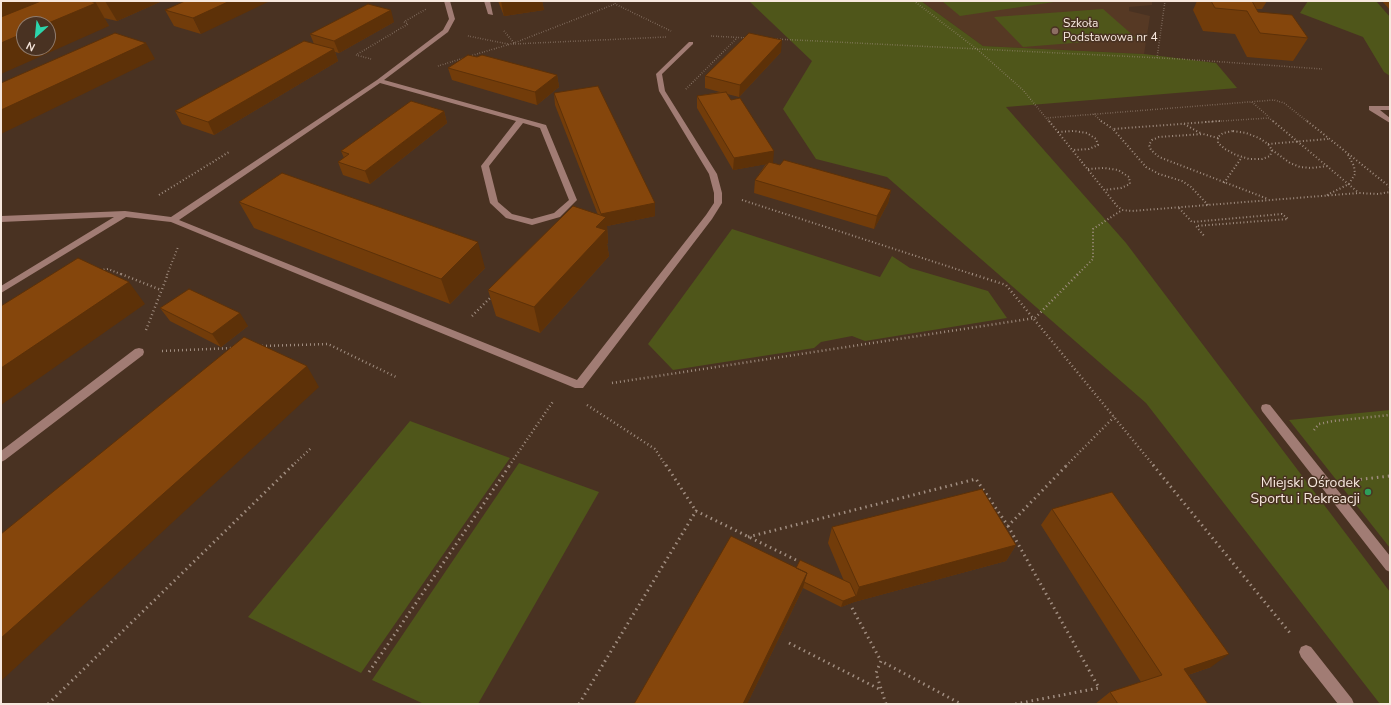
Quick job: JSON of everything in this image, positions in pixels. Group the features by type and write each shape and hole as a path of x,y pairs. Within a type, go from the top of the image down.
{"lane":[{"path":"172,220 379,81 446,31 452,19 447,1"},
{"path":"487,1 491,14"},
{"path":"1,219 125,214 172,220 579,385 710,217 718,203 718,193 713,174 662,91 659,74 692,43"},
{"path":"379,81 521,120 543,127 573,200 557,215 532,222 509,216 494,203 485,166 521,120"},
{"path":"1390,108 1372,108 1390,121"},
{"path":"1,290 125,214"},
{"path":"1,456 139,352"},
{"path":"1266,408 1390,566"},
{"path":"1306,652 1347,704"}],"path":[{"path":"914,1 978,50 1023,90 1117,206 1122,210 1132,211 1359,193 1378,194 1390,192"},
{"path":"1157,58 1165,1"},
{"path":"510,44 615,4 674,33"},
{"path":"377,60 356,55 408,24 404,22 428,8"},
{"path":"446,31 510,44 673,36"},
{"path":"708,36 753,38"},
{"path":"671,105 738,37"},
{"path":"769,39 1157,58 1322,69"},
{"path":"1046,118 1268,100 1281,102 1348,155 1360,162 1390,187"},
{"path":"1252,102 1359,193"},
{"path":"1094,114 1099,120 1113,129 1146,167 1159,174 1182,181 1191,187 1208,205"},
{"path":"1113,129 1270,118"},
{"path":"1182,123 1203,134 1218,138"},
{"path":"1058,132 1074,131 1087,133 1096,139 1098,145 1089,149 1072,150"},
{"path":"1218,138 1223,133 1233,131 1246,133 1259,138 1268,144 1272,150 1290,163 1300,167 1311,168 1328,166"},
{"path":"1203,134 1159,137 1152,140 1150,145 1151,150 1159,157 1270,200"},
{"path":"1218,138 1218,143 1225,150 1249,159 1262,159 1270,156 1272,150"},
{"path":"1268,144 1328,139"},
{"path":"153,198 230,151"},
{"path":"1324,196 1348,184 1355,174 1354,166 1348,155"},
{"path":"1224,183 1242,156"},
{"path":"1088,169 1104,168 1118,170 1129,177 1130,184 1121,188 1104,190"},
{"path":"718,193 1006,285 1035,318 1091,390 1306,652"},
{"path":"1178,207 1192,222 1282,214 1288,219 1196,226 1205,237"},
{"path":"369,672 554,400 579,385 594,386 1035,318 1093,259 1093,229 1122,210"},
{"path":"93,271 108,269 161,290"},
{"path":"450,332 466,322 494,294"},
{"path":"257,347 328,344 396,377"},
{"path":"139,352 233,348"},
{"path":"579,385 585,404 655,449 696,511 802,563"},
{"path":"1312,433 1320,424 1333,421 1390,415"},
{"path":"1008,526 1114,417"},
{"path":"48,704 311,448"},
{"path":"1350,481 1390,476"},
{"path":"748,537 976,479 1008,526 1099,688 1015,704"},
{"path":"579,704 696,511"},
{"path":"852,608 881,661 961,704"},
{"path":"789,643 882,691"},
{"path":"881,661 876,673 886,704"}],"shaded area":[{"name":"Szkoła Podstawowa nr 4","path":"921,1 1152,1 1152,5 1129,7 1129,11 1150,16 1144,54 983,46"}],"green space":[{"path":"749,1 921,1 983,46 1144,54 1216,63 1237,88 1006,107 1126,243 1390,592 1390,704 1380,704 1146,403 887,177 816,159 783,109 812,61"},
{"path":"942,1 1052,1 1054,2 960,16"},
{"path":"1308,1 1376,1 1390,17 1390,76 1384,72 1363,37 1300,13"},
{"path":"1103,9 1136,38 1023,47 994,17"},
{"path":"732,229 880,277 892,256 910,268 988,291 1007,318 865,341 852,336 821,342 814,348 673,370 648,344"},
{"name":"Miejski Ośrodek Sportu i Rekreacji","path":"1390,410 1390,548 1289,420"},
{"path":"410,421 510,458 361,673 248,617"},
{"path":"519,463 599,492 478,704 424,704 372,680"}],"building":[{"path":"41,1 90,1 96,3 56,20 56,16 16,16 16,36 1,43 1,17"},
{"path":"185,1 230,1 193,18 165,10"},
{"path":"1211,1 1252,1 1258,12 1292,15 1308,38 1260,33 1247,11 1215,8"},
{"path":"368,4 391,10 334,41 310,34"},
{"path":"115,33 146,43 1,110 1,83"},
{"path":"749,33 782,40 740,85 705,76"},
{"path":"304,41 334,49 208,122 175,111"},
{"path":"468,55 477,57 482,55 557,75 535,92 448,68"},
{"path":"598,86 655,203 601,214 554,93"},
{"path":"726,92 731,100 740,98 774,151 734,158 697,96"},
{"path":"411,101 444,111 365,171 338,162 349,154 341,151"},
{"path":"784,160 891,190 877,216 755,180 769,162 780,165"},
{"path":"282,173 478,242 441,279 239,202"},
{"path":"573,206 606,217 596,227 606,230 534,307 488,290"},
{"path":"78,258 129,282 1,368 1,306"},
{"path":"189,289 240,313 212,334 160,308"},
{"path":"244,337 307,366 1,638 1,534"},
{"path":"982,489 1016,545 859,587 832,527"},
{"path":"1112,492 1229,654 1184,669 1208,704 1118,704 1110,692 1162,675 1052,509"},
{"path":"731,536 807,573 743,704 634,704"},
{"path":"800,560 850,583 856,596 843,601 804,582 807,573 796,568"}],"place":[{"name":"Szkoła Podstawowa nr 4","path":"1055,31"},
{"name":"Miejski Ośrodek Sportu i Rekreacji","path":"1368,492"}]}
